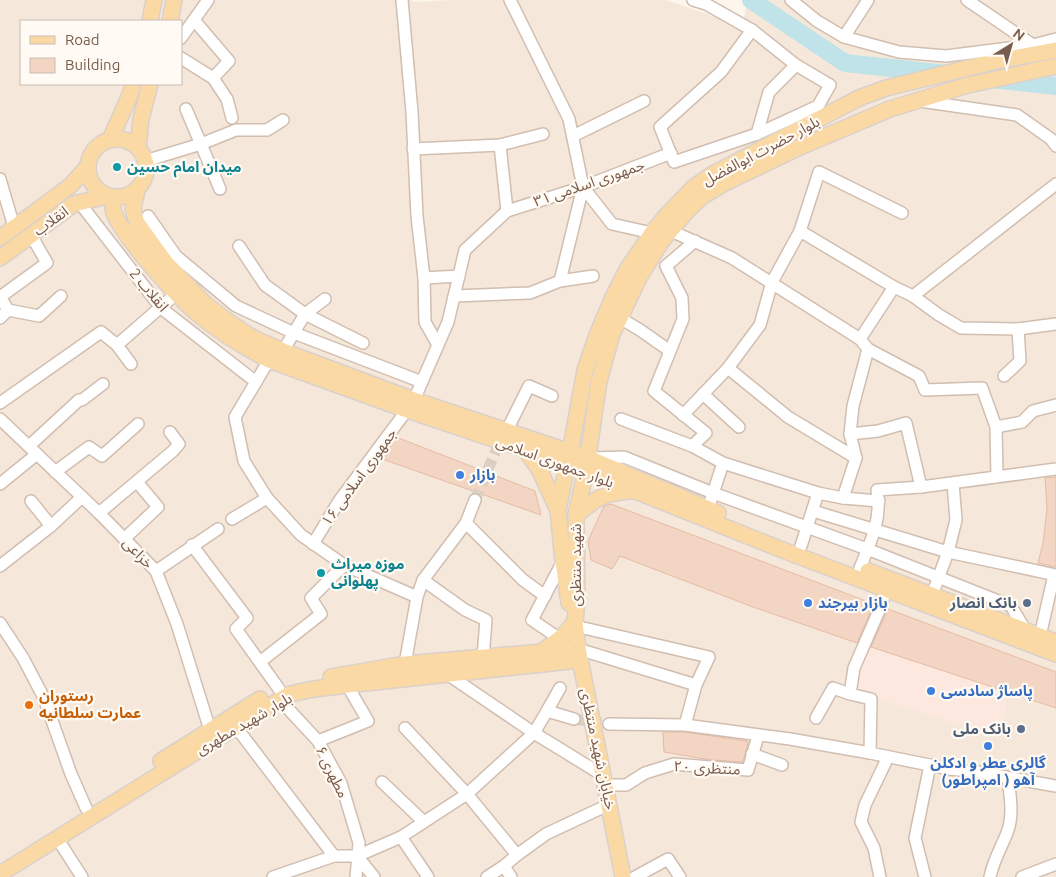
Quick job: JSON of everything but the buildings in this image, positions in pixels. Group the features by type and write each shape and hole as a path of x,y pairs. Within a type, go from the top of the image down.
{"main road":[{"path":"150,20 154,0"},
{"path":"170,20 174,0"},
{"name":"بلوار حضرت ابوالفضل","path":"569,458 585,370 597,335 618,287 652,233 694,187 713,174 859,98 886,88 997,61 1056,50"},
{"name":"بلوار حضرت ابوالفضل","path":"587,464 599,381 612,334 640,276 661,242 688,210 703,196 762,164 890,109 968,85 1056,66"},
{"path":"110,140 133,85"},
{"path":"142,154 125,140 110,140 101,144 94,150 90,158 88,176 91,183 96,189 110,197 130,195 137,190 145,176 141,119 150,85"},
{"name":"انقلاب","path":"0,238 70,186 88,166"},
{"name":"بلوار جمهوری اسلامی","path":"137,190 133,209 137,223 166,263 198,296 226,320 253,338 410,405 525,450 569,458"},
{"name":"انقلاب","path":"0,258 74,204 110,197"},
{"name":"بلوار جمهوری اسلامی","path":"110,197 113,212 129,237 177,293 198,314 226,335 269,360 410,405 507,430 569,458 1056,642"},
{"path":"525,450 539,469 558,510"},
{"name":"شهید منتظری","path":"569,458 558,510 568,599 575,624"},
{"name":"بلوار جمهوری اسلامی","path":"587,464 633,490 1056,654"},
{"name":"شهید منتظری","path":"575,624 577,599 576,515 587,464"},
{"path":"576,515 599,496 612,492 633,490"},
{"path":"540,653 560,639 575,624"},
{"name":"خیابان شهید منتظری","path":"575,624 579,655 623,877"},
{"name":"بلوار شهید مطهری","path":"0,874 236,727 280,694 286,685 405,664 540,653 579,655"},
{"name":"بلوار شهید مطهری","path":"0,862 210,730 280,694 447,674 579,655"}],"street":[{"path":"182,37 208,0"},
{"path":"402,0 417,216 424,278 425,322 438,344"},
{"path":"510,0 569,118 583,186 560,282"},
{"path":"693,0 706,4 752,30 796,65 830,85 818,106 757,134 674,162 660,127 721,72 752,30"},
{"path":"791,0 817,21 844,37 899,52 946,56 1033,45 1056,39"},
{"path":"844,37 868,0"},
{"path":"967,0 1033,45"},
{"path":"194,20 230,61 213,78"},
{"path":"182,59 213,78 227,99 232,118"},
{"path":"757,134 770,92 796,65"},
{"path":"917,100 1016,115 1051,139 1056,146"},
{"path":"573,136 644,102"},
{"path":"186,109 220,189"},
{"path":"142,154 201,144 236,130 267,130 283,120"},
{"path":"413,149 500,145 543,134"},
{"path":"500,145 507,211"},
{"name":"جمهوری اسلامی ۳۱","path":"410,405 448,322 465,250 507,211 583,186 671,153"},
{"path":"683,415 728,368 760,325 772,282 800,231 819,172 902,213"},
{"path":"0,179 3,203 14,228"},
{"path":"913,296 1056,184"},
{"path":"583,186 612,224 652,233"},
{"name":"انقلاب 2","path":"79,202 161,308 256,382"},
{"path":"148,216 176,256 236,306 294,333 422,382"},
{"path":"671,231 732,258 772,282 860,339 868,349 919,376 925,390 982,388 996,427 997,477"},
{"path":"800,231 894,287 913,296 938,315 961,328 1018,329 1056,324"},
{"path":"31,235 47,263 0,297 4,314 39,316 62,296"},
{"path":"692,446 706,433 654,391 683,319 682,298 666,266 695,241"},
{"path":"239,246 265,285 305,314 363,344"},
{"path":"424,278 459,276"},
{"path":"454,296 530,293 560,282 593,276"},
{"path":"860,339 894,287"},
{"path":"117,345 177,293"},
{"path":"282,351 305,314 325,300"},
{"path":"226,320 236,306"},
{"path":"620,318 670,351"},
{"path":"1004,376 1020,361 1018,329"},
{"path":"0,402 101,332 117,345 131,364"},
{"path":"843,498 856,458 850,434 853,406 868,349"},
{"path":"269,360 235,417 244,461 267,498 301,535 344,565 417,597"},
{"path":"728,368 788,418 856,458"},
{"path":"0,484 78,400 82,400 103,384"},
{"path":"507,430 529,386 552,396"},
{"path":"703,394 739,427"},
{"name":"جمهوری اسلامی ۱۶","path":"313,544 339,501 410,405"},
{"path":"996,427 1022,422 1033,411 1056,405"},
{"name":"خزاعی","path":"0,419 99,513 156,571 177,624 210,730"},
{"path":"621,419 692,446 723,463 818,493 843,498 878,495 921,487 1056,469"},
{"path":"850,434 878,431 906,423 921,487"},
{"path":"55,472 90,447 102,456 138,424"},
{"path":"99,513 179,444 170,432"},
{"path":"587,464 624,457 713,493 868,549 1011,606 1033,633 1044,617 1055,575 948,552 813,511"},
{"path":"708,509 723,463"},
{"path":"124,539 158,507 137,482"},
{"path":"932,595 948,552 956,520 953,483"},
{"path":"801,546 818,493"},
{"path":"860,568 875,530 879,512 878,495"},
{"path":"0,566 51,526 82,497"},
{"path":"232,520 267,498"},
{"path":"405,664 417,597 423,580 466,523 475,500"},
{"path":"31,501 51,526"},
{"path":"466,523 523,580 545,596"},
{"path":"156,571 218,529"},
{"name":"مطهری ۶","path":"192,545 247,618 236,629 280,694 318,741 341,783 359,842 356,877"},
{"path":"560,639 532,620 563,561"},
{"path":"260,662 321,614 312,598 344,565"},
{"path":"423,580 464,610 486,620 483,658"},
{"path":"850,694 854,668 875,621 886,589"},
{"path":"1044,617 1056,621"},
{"path":"0,623 23,658 44,698 71,774 86,808"},
{"path":"575,624 709,657 696,685 685,725"},
{"path":"579,655 696,685"},
{"path":"447,674 605,780"},
{"path":"318,741 368,721 347,685"},
{"path":"273,877 334,856 357,856 401,838 467,794 534,733 560,688"},
{"path":"816,718 833,688 871,699 870,753"},
{"path":"547,711 574,719"},
{"path":"609,724 685,725 828,745 888,758 1056,786"},
{"path":"236,727 334,856"},
{"path":"405,728 467,794 517,855"},
{"name":"منتظری ۲۰","path":"605,780 626,785 645,773 674,764 748,770 758,736"},
{"path":"752,754 782,765"},
{"path":"880,877 874,848 861,822 865,805 888,758"},
{"path":"925,877 915,838 930,765"},
{"path":"990,877 992,867 1008,831 1012,808 1008,778"},
{"path":"382,782 424,822"},
{"path":"487,877 546,834 610,804"},
{"path":"57,838 82,877"},
{"path":"401,838 428,877"},
{"path":"357,856 374,877"},
{"path":"635,877 668,859 680,877"},
{"path":"1024,877 1056,864"},
{"path":"504,866 511,877"}],"shaded area":[{"path":"0,0 411,0 416,2 449,0 666,0 742,26 748,0 1056,0 1056,877 0,877"},
{"name":"پاساژ سادسی","path":"868,646 1009,693 999,738 853,690"}],"waterway":[{"path":"751,0 845,63 1056,86"},
{"path":"1030,83 1049,75"}],"tunnel":[{"path":"475,500 500,441"},
{"path":"574,719 609,724"}],"place":[{"name":"میدان امام حسین","path":"117,167"},
{"name":"بازار","path":"460,475"},
{"name":"موزه میراث پهلوانی","path":"321,573"},
{"name":"بازار بیرجند","path":"808,603"},
{"name":"بانک انصار","path":"1027,603"},
{"name":"پاساژ سادسی","path":"931,691"},
{"name":"رستوران عمارت سلطانیه","path":"29,705"},
{"name":"بانک ملی","path":"1021,729"},
{"name":"گالرى عطر و ادكلن آهو ( امپراطور)","path":"988,746"}]}
